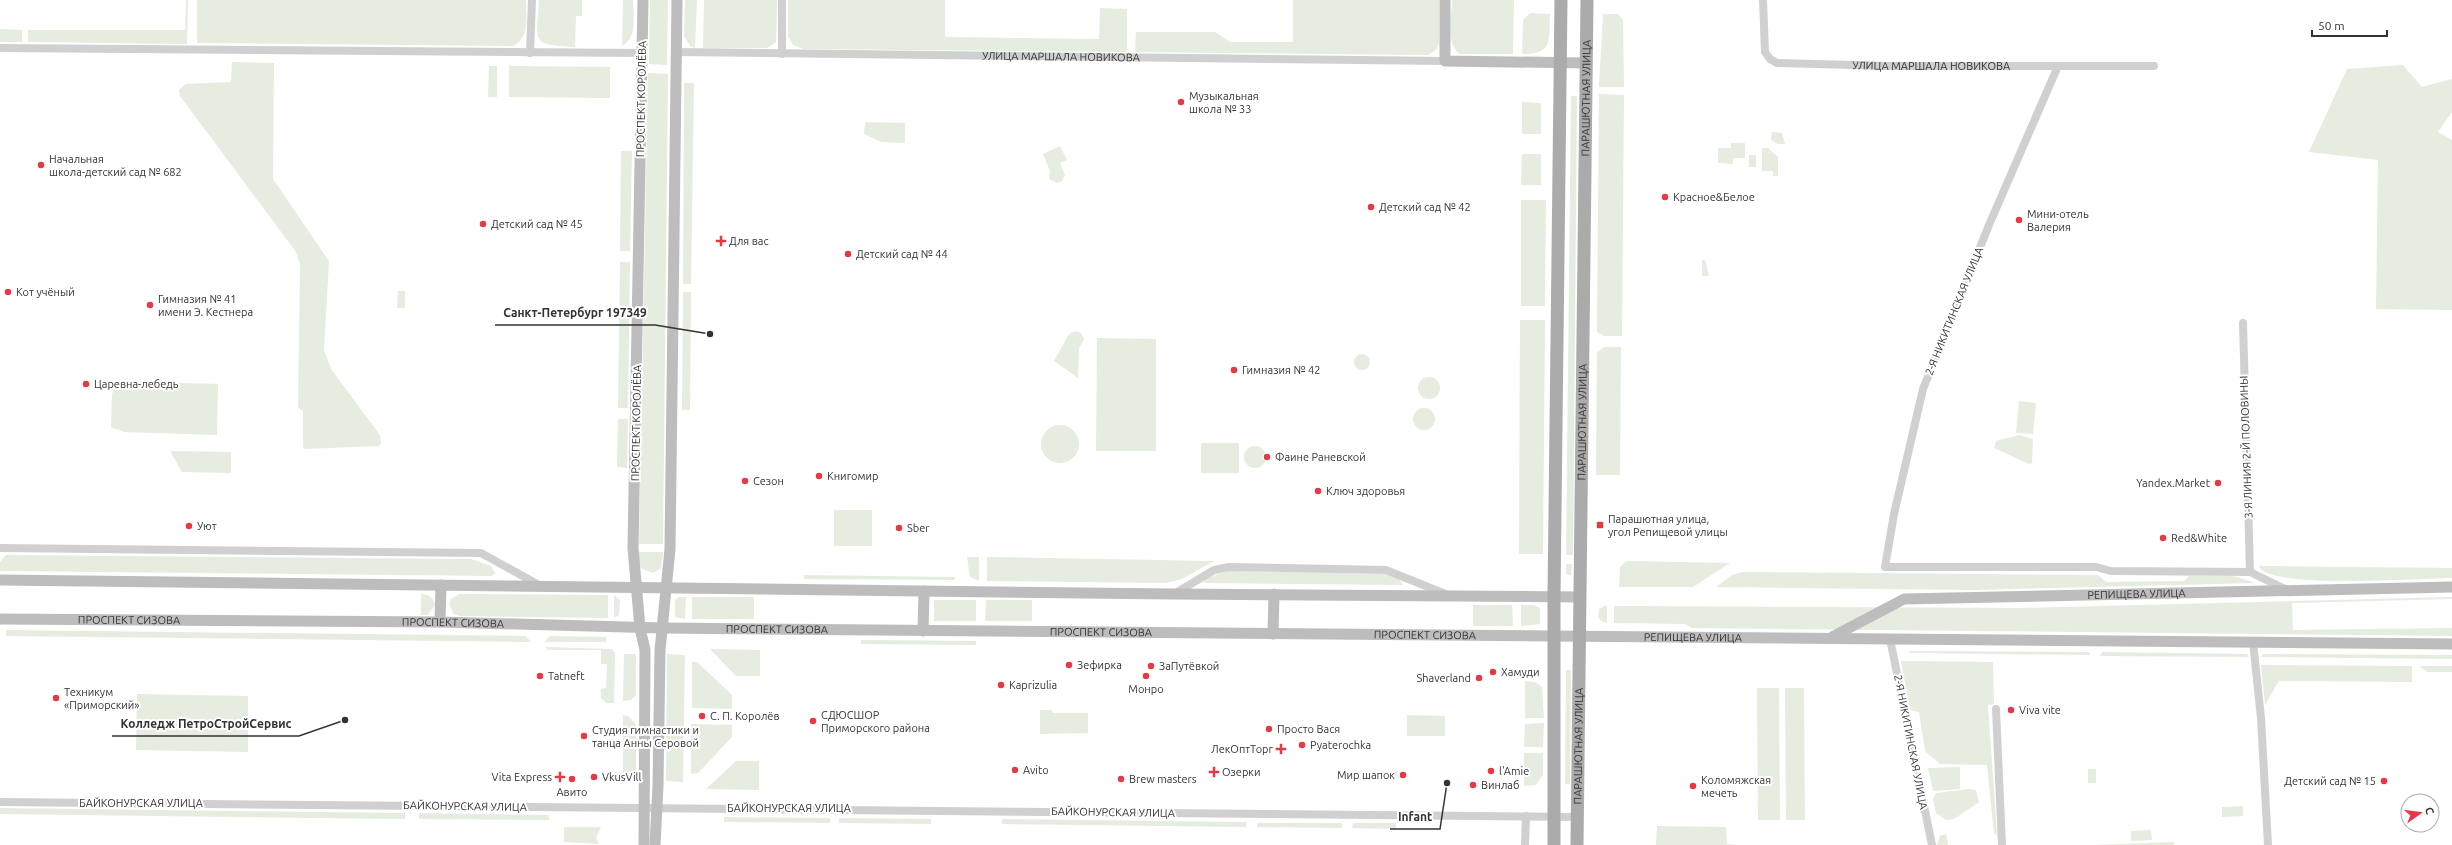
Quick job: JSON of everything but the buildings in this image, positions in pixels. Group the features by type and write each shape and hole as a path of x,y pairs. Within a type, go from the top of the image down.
{"main road":[{"name":"ПРОСПЕКТ КОРОЛЁВА","path":"643,0 633,548 640,628 645,650 644,845"},
{"path":"655,845 662,628 670,548 677,0"},
{"path":"1445,0 1446,61"},
{"path":"1554,845 1554,596 1560,0"},
{"name":"ПАРАШЮТНАЯ УЛИЦА","path":"1577,845 1587,0"},
{"name":"УЛИЦА МАРШАЛА НОВИКОВА","path":"1446,61 1586,63"},
{"path":"0,580 539,585 1173,594 1580,597"},
{"path":"440,622 441,585"},
{"name":"РЕПИЩЕВА УЛИЦА","path":"1831,637 1904,599 2452,587"},
{"path":"923,631 924,591"},
{"path":"1273,634 1274,594"},
{"name":"ПРОСПЕКТ СИЗОВА","path":"0,619 440,622 640,628 923,631 1554,635"},
{"name":"РЕПИЩЕВА УЛИЦА","path":"1554,635 2452,644"}],"street":[{"path":"530,53 532,0"},
{"path":"782,0 782,54"},
{"name":"УЛИЦА МАРШАЛА НОВИКОВА","path":"1763,0 1765,52 1770,59 1777,63 2154,66"},
{"path":"0,48 642,53"},
{"name":"УЛИЦА МАРШАЛА НОВИКОВА","path":"676,52 1446,61"},
{"name":"2-Я НИКИТИНСКАЯ УЛИЦА","path":"2058,66 1989,225 1923,389 1897,499 1884,567 2096,567 2111,572 2250,572"},
{"name":"3-Я ЛИНИЯ 2-Й ПОЛОВИНЫ","path":"2243,323 2244,419 2250,572"},
{"path":"0,548 481,553 539,585"},
{"path":"1173,594 1214,570 1229,567 1386,570 1451,596"},
{"path":"2250,572 2288,590"},
{"name":"2-Я НИКИТИНСКАЯ УЛИЦА","path":"1890,639 1932,845"},
{"path":"2252,642 2261,718 2268,845"},
{"path":"1996,708 2002,845"},
{"name":"БАЙКОНУРСКАЯ УЛИЦА","path":"0,802 657,807 1578,817"},
{"path":"1526,816 1526,845"}],"shaded area":[{"path":"186,0 188,0 187,44 28,42 28,30 185,30"},
{"path":"197,0 526,0 526,26 522,38 513,46 197,43"},
{"path":"539,0 582,0 582,16 576,16 575,47 550,45 543,42 539,38 537,33 537,25"},
{"path":"623,0 633,0 634,26 633,32 627,42 622,46"},
{"path":"650,0 668,0 667,65 649,64"},
{"path":"685,0 697,0 695,48 690,46 684,36"},
{"path":"704,0 777,0 776,42 767,48 703,48"},
{"path":"788,0 945,0 945,37 1099,39 1100,8 1127,9 1127,52 803,49 793,45 788,36"},
{"path":"1293,0 1439,0 1439,43 1437,49 1428,55 1135,52 1136,32 1215,32 1230,42 1293,42"},
{"path":"1452,0 1514,0 1513,54 1460,54 1455,50 1452,44 1450,29"},
{"path":"1530,13 1550,14 1549,38 1544,49 1539,52 1522,54 1523,20"},
{"path":"1603,14 1618,14 1623,20 1624,87 1599,87"},
{"path":"0,29 22,30 22,42 0,42"},
{"path":"232,62 274,63 273,179 329,261 324,350 331,369 380,435 381,443 379,446 304,449 303,411 298,407 300,264 296,252 180,96 179,90 186,84 231,82"},
{"path":"2403,65 2422,87 2452,79 2452,112 2438,132 2452,140 2452,310 2376,309 2378,160 2309,152 2347,69"},
{"path":"489,66 497,66 497,97 488,97"},
{"path":"509,66 610,67 610,98 509,97"},
{"path":"648,73 668,74 663,544 639,544"},
{"path":"684,83 694,83 691,284 683,284"},
{"path":"1599,94 1624,95 1622,336 1604,336 1597,332"},
{"path":"1571,96 1577,96 1573,555 1566,555"},
{"path":"1522,102 1541,103 1541,134 1522,134"},
{"path":"865,122 905,123 905,143 881,142 864,134"},
{"path":"1772,132 1782,133 1785,144 1778,144 1771,140"},
{"path":"1731,143 1745,143 1745,158 1733,158 1733,164 1718,163 1718,148 1731,148"},
{"path":"1060,146 1067,160 1060,163 1065,175 1062,181 1057,183 1049,179 1050,171 1043,154"},
{"path":"1762,148 1768,148 1778,157 1778,176 1773,176 1773,171 1762,171"},
{"path":"621,151 632,151 630,251 620,251"},
{"path":"1522,154 1541,154 1541,185 1521,185"},
{"path":"1749,155 1756,155 1756,167 1749,167"},
{"path":"1521,200 1546,200 1545,306 1521,306"},
{"path":"1702,260 1705,260 1709,276 1702,276"},
{"path":"620,262 630,262 628,408 618,408"},
{"path":"398,291 405,291 405,308 397,308"},
{"path":"683,292 691,292 690,410 682,410"},
{"path":"1520,320 1545,320 1543,554 1519,554"},
{"path":"1076,331 1081,333 1084,339 1079,348 1078,378 1054,361 1069,334"},
{"path":"1097,338 1156,339 1156,451 1096,451"},
{"path":"1604,347 1621,347 1620,475 1596,475 1597,353"},
{"path":"1362,354 1369,359 1370,362 1365,369 1362,370 1355,365 1354,362 1359,355"},
{"path":"1429,377 1437,380 1440,388 1437,396 1429,399 1421,396 1418,388 1421,380"},
{"path":"119,381 218,384 217,435 124,432 111,427 112,394"},
{"path":"2019,401 2036,403 2033,434 2016,433"},
{"path":"1424,408 1432,411 1435,419 1432,427 1424,430 1416,427 1413,419 1416,411"},
{"path":"618,419 628,419 627,468 617,467"},
{"path":"1060,425 1073,431 1079,444 1073,457 1060,463 1047,457 1041,444 1047,431"},
{"path":"2019,435 2033,439 2032,463 2029,464 1994,448 1996,441"},
{"path":"1201,443 1239,443 1239,473 1201,473"},
{"path":"1255,446 1263,449 1266,457 1263,465 1255,468 1247,465 1244,457 1247,449"},
{"path":"170,451 231,452 231,473 182,472"},
{"path":"834,510 872,510 872,546 834,546"},
{"path":"639,552 663,552 661,568 653,573 642,569 638,562"},
{"path":"6,555 471,559 491,566 495,573 492,576 0,571 0,562"},
{"path":"967,557 979,557 979,581 970,577"},
{"path":"987,557 1214,561 1182,579 1166,583 987,581"},
{"path":"1625,562 1730,563 1693,587 1619,587 1620,567"},
{"path":"1566,564 1572,564 1571,576 1566,574"},
{"path":"2259,566 2452,568 2452,578 2380,581 2316,580 2288,578 2268,573"},
{"path":"1228,571 1385,574 1399,579 1403,585 1202,583 1209,577"},
{"path":"1742,572 2098,575 2106,582 2184,581 2189,576 2233,576 2256,583 1971,590 1716,587 1732,575"},
{"path":"804,575 955,577 955,580 804,579"},
{"path":"421,594 431,597 435,605 428,615 421,615"},
{"path":"459,594 608,595 608,618 460,616 454,614 449,605 451,599"},
{"path":"614,595 620,600 619,615 614,618"},
{"path":"679,597 686,597 685,619 675,617 675,600"},
{"path":"692,597 754,597 754,619 692,619"},
{"path":"2452,597 2452,599 2292,603 2293,630 2452,628 2452,636 1692,628 1685,624 1614,623 1614,606 2018,608"},
{"path":"934,600 976,600 976,621 934,621"},
{"path":"986,600 1032,600 1032,621 985,621"},
{"path":"1473,605 1512,605 1513,626 1473,626"},
{"path":"1521,605 1534,605 1540,608 1540,624 1521,626"},
{"path":"1607,606 1607,623 1601,621 1598,616 1599,609"},
{"path":"6,630 526,636 531,642 6,636"},
{"path":"550,636 606,637 606,642 544,642"},
{"path":"861,640 976,641 976,645 861,644"},
{"path":"545,647 612,649 615,653 614,703 606,703 601,698 601,689 606,688 607,664 601,664 601,650 548,650"},
{"path":"710,649 760,650 760,676 736,676"},
{"path":"1911,651 2089,652 2090,655 1908,653"},
{"path":"2102,652 2247,654 2249,657 2100,656"},
{"path":"624,654 636,654 636,695 631,700 623,701"},
{"path":"667,654 685,655 683,782 666,781"},
{"path":"2263,654 2452,655 2452,659 2261,657"},
{"path":"1901,661 1993,662 1994,704 1988,705 1997,835 1994,834 1987,765 1940,764 1925,751 1919,712 1910,710"},
{"path":"692,662 697,662 732,695 732,709 692,708"},
{"path":"2261,665 2412,666 2412,682 2279,681 2265,705"},
{"path":"2419,666 2452,666 2452,672 2427,672"},
{"path":"1566,670 1571,670 1570,784 1565,784"},
{"path":"1525,681 1535,682 1542,687 1544,718 1525,718"},
{"path":"1757,688 1779,688 1780,820 1758,820"},
{"path":"1785,688 1804,688 1805,820 1786,820"},
{"path":"137,694 248,696 248,752 136,750"},
{"path":"1040,710 1052,710 1053,713 1088,713 1088,733 1040,734"},
{"path":"623,715 628,716 636,724 636,780 623,780"},
{"path":"1407,715 1445,716 1445,736 1407,736"},
{"path":"1544,723 1543,747 1524,747 1525,724"},
{"path":"691,724 732,725 732,737 698,773 691,774"},
{"path":"1524,753 1543,753 1543,775 1536,785 1524,786"},
{"path":"736,761 759,761 759,790 706,789"},
{"path":"1960,767 1960,789 1933,791 1928,768"},
{"path":"2088,769 2096,769 2096,783 2088,783"},
{"path":"1969,789 1976,790 1979,802 1954,819 1946,820 1936,813 1933,799 1936,793"},
{"path":"2243,806 2243,816 2222,817 2222,807"},
{"path":"0,808 405,813 405,819 0,814"},
{"path":"419,813 548,815 550,820 419,819"},
{"path":"724,817 830,818 830,823 724,822"},
{"path":"839,818 931,819 931,824 839,823"},
{"path":"1002,819 1246,822 1246,827 1002,824"},
{"path":"1257,823 1342,823 1342,828 1257,827"},
{"path":"1353,823 1396,823 1396,829 1352,828"},
{"path":"1657,826 1726,827 1727,844 1738,845 1656,845"},
{"path":"564,827 601,827 596,838 599,844 564,842"},
{"path":"2151,830 2152,840 2131,841 2131,831"},
{"path":"1946,834 1948,845 1937,845 1940,836"},
{"path":"2174,842 2174,845 2092,845"}],"place":[{"name":"Музыкальная школа № 33","path":"1181,102"},
{"name":"Начальная школа-детский сад № 682","path":"41,165"},
{"name":"Красное&Белое","path":"1665,197"},
{"name":"Детский сад № 42","path":"1371,207"},
{"name":"Мини-отель Валерия","path":"2019,220"},
{"name":"Детский сад № 45","path":"483,224"},
{"name":"Для вас","path":"721,241"},
{"name":"Детский сад № 44","path":"848,254"},
{"name":"Кот учёный","path":"8,292"},
{"name":"Гимназия № 41 имени Э. Кестнера","path":"150,305"},
{"name":"Санкт-Петербург 197349","path":"710,334"},
{"name":"Гимназия № 42","path":"1234,370"},
{"name":"Царевна-лебедь","path":"86,384"},
{"name":"Фаине Раневской","path":"1267,457"},
{"name":"Книгомир","path":"819,476"},
{"name":"Сезон","path":"745,481"},
{"name":"Yandex.Market","path":"2218,483"},
{"name":"Ключ здоровья","path":"1318,491"},
{"name":"Парашютная улица, угол Репищевой улицы","path":"1600,525"},
{"name":"Уют","path":"189,526"},
{"name":"Sber","path":"899,528"},
{"name":"Red&White","path":"2163,538"},
{"name":"Зефирка","path":"1069,665"},
{"name":"ЗаПутёвкой","path":"1151,666"},
{"name":"Хамуди","path":"1493,672"},
{"name":"Tatneft","path":"540,676"},
{"name":"Монро","path":"1146,676"},
{"name":"Shaverland","path":"1479,678"},
{"name":"Kaprizulia","path":"1001,685"},
{"name":"Техникум «Приморский»","path":"56,698"},
{"name":"Viva vite","path":"2011,710"},
{"name":"С. П. Королёв","path":"702,716"},
{"name":"Колледж ПетроСтройСервис","path":"345,720"},
{"name":"СДЮСШОР Приморского района","path":"813,721"},
{"name":"Просто Вася","path":"1269,729"},
{"name":"Студия гимнастики и танца Анны Серовой","path":"584,736"},
{"name":"Pyaterochka","path":"1302,745"},
{"name":"ЛекОптТорг","path":"1281,749"},
{"name":"Avito","path":"1015,770"},
{"name":"l'Amie","path":"1491,771"},
{"name":"Озерки","path":"1214,772"},
{"name":"Мир шапок","path":"1403,775"},
{"name":"Vita Express","path":"560,777"},
{"name":"VkusVill","path":"594,777"},
{"name":"Авито","path":"572,779"},
{"name":"Brew masters","path":"1121,779"},
{"name":"Детский сад № 15","path":"2384,781"},
{"name":"Infant","path":"1447,783"},
{"name":"Винлаб","path":"1473,785"},
{"name":"Коломяжская мечеть","path":"1693,786"}]}
